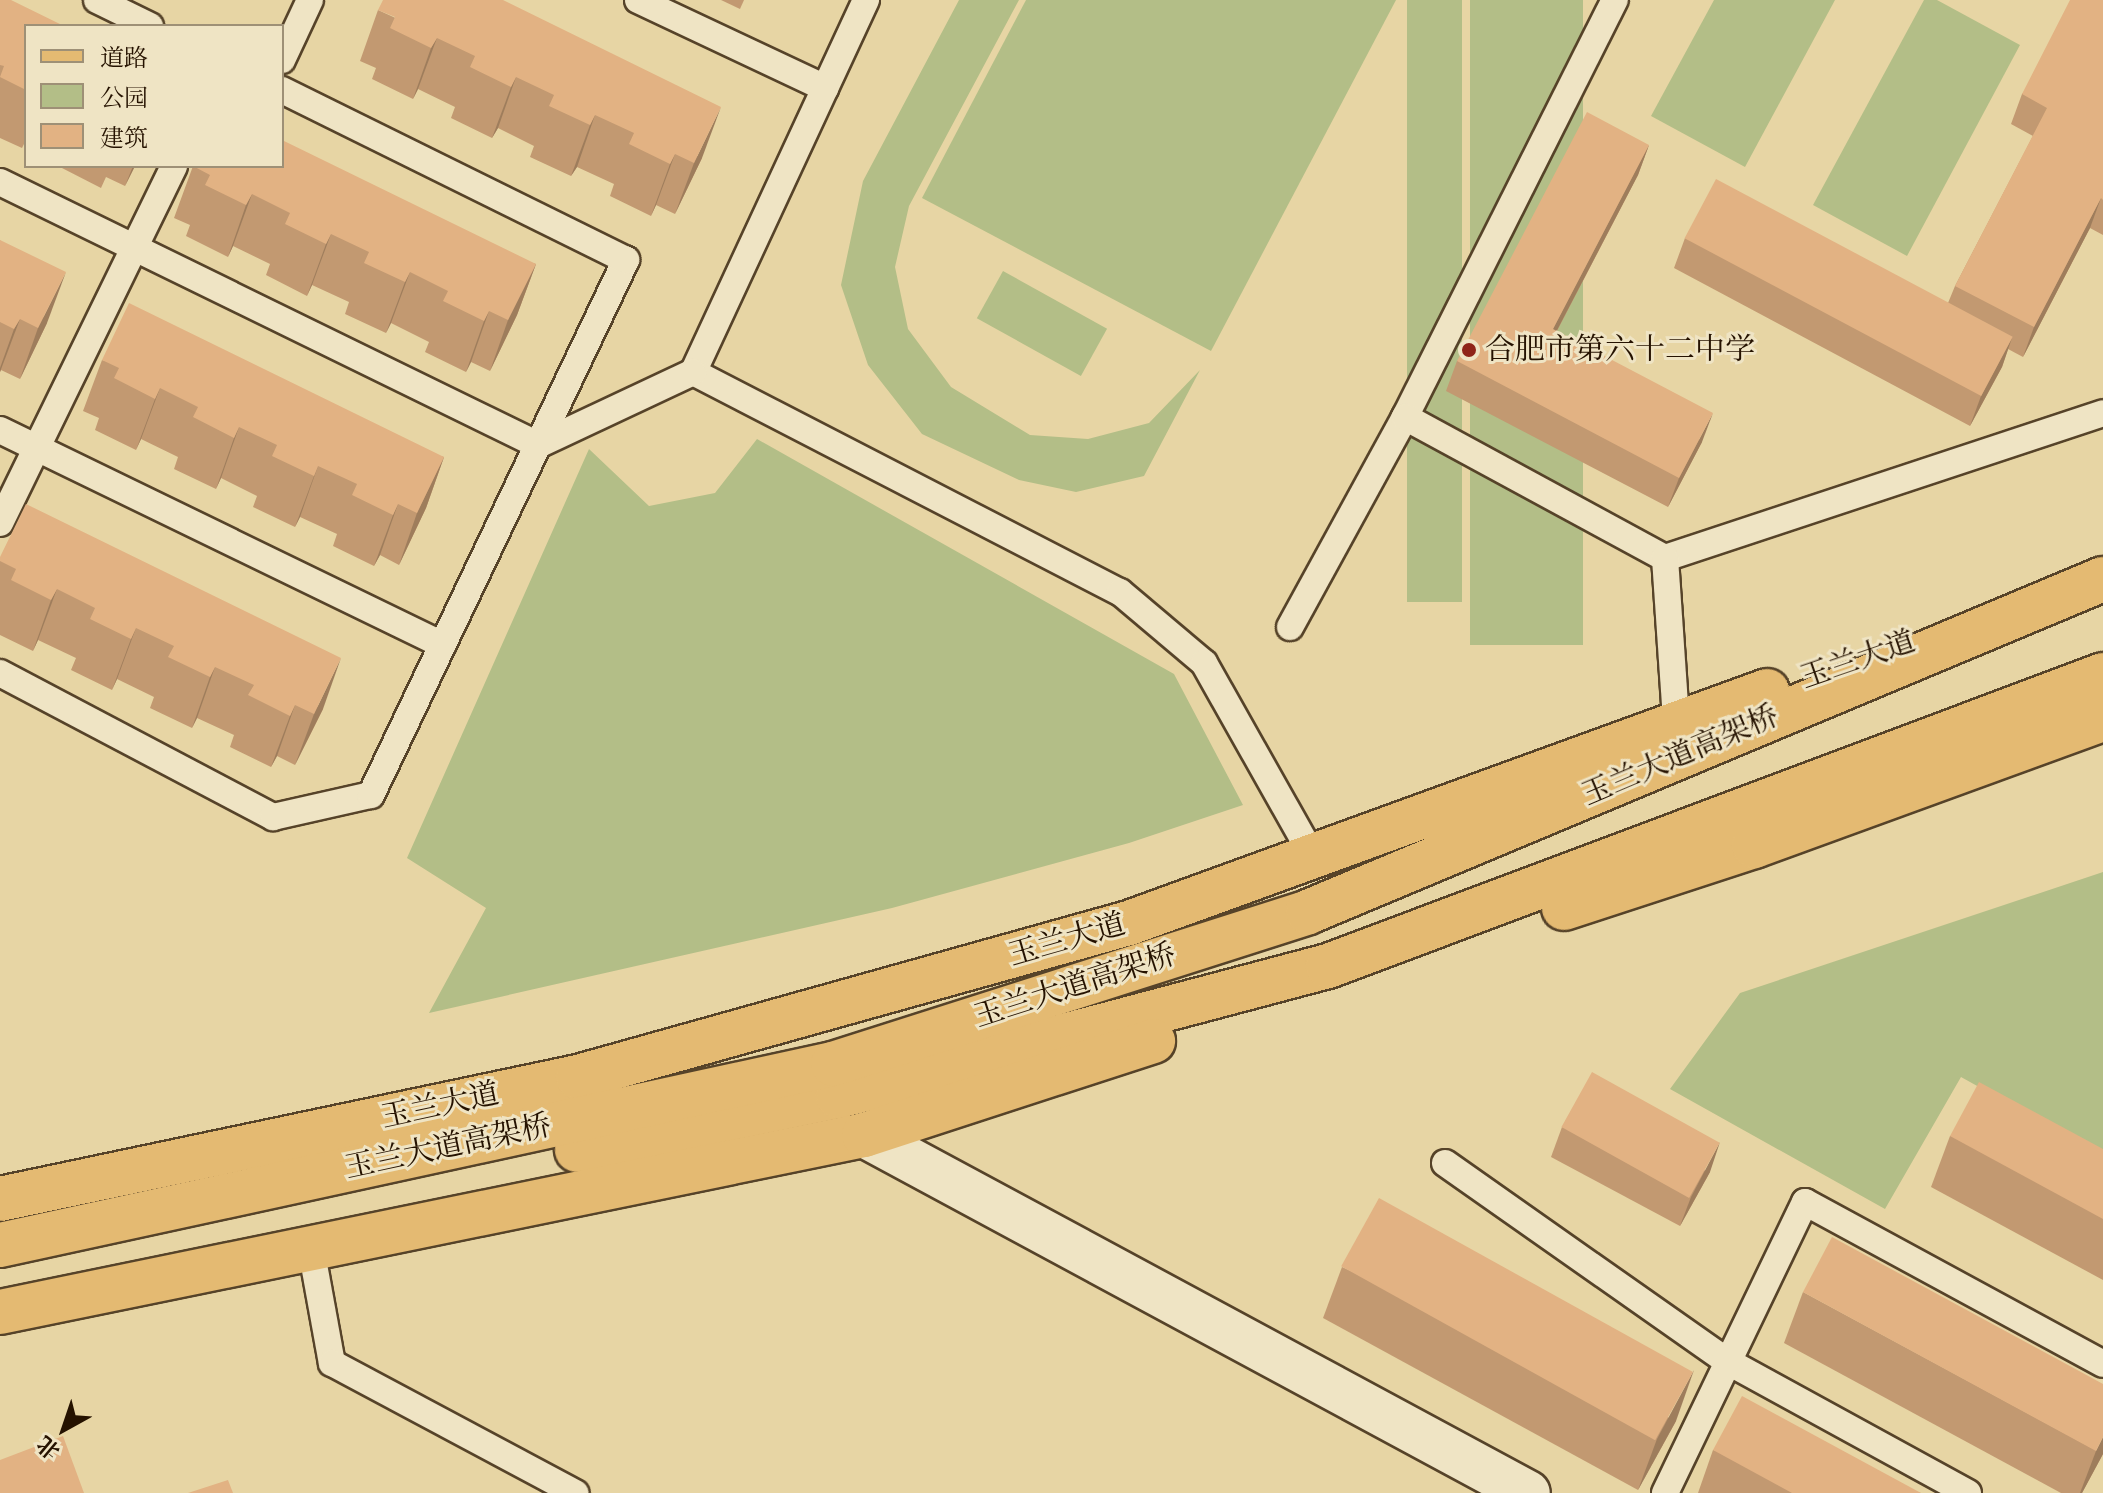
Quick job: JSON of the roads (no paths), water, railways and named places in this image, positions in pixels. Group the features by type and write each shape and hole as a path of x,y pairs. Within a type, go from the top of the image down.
{"main road":[{"name":"玉兰大道","path":"0,1199 578,1077 1129,923 1676,721 2103,578"},
{"name":"玉兰大道高架桥","path":"0,1245 833,1064 1308,912 2103,578"},
{"name":"玉兰大道高架桥","path":"0,1273 838,1096 1328,966 2103,675"},
{"path":"0,1312 864,1135 1754,846 2103,719"}],"street":[{"path":"864,1135 1528,1493"}],"lane":[{"path":"97,0 146,24"},
{"path":"284,56 310,0"},
{"path":"638,0 825,88"},
{"path":"538,445 693,372 866,0"},
{"path":"1290,627 1405,417 1615,0"},
{"path":"0,673 273,817 371,795 626,260 284,91"},
{"path":"0,523 173,168"},
{"path":"0,182 538,445"},
{"path":"693,372 1120,592 1204,663 1312,855"},
{"path":"1405,417 1665,558 2103,413"},
{"path":"0,430 443,645"},
{"path":"1665,558 1676,721"},
{"path":"1445,1163 1725,1360 1968,1493"},
{"path":"1665,1493 1725,1360 1805,1202 2103,1364"},
{"path":"311,1248 332,1363 575,1493"}],"place":[{"name":"合肥市第六十二中学","path":"1469,350"}]}
